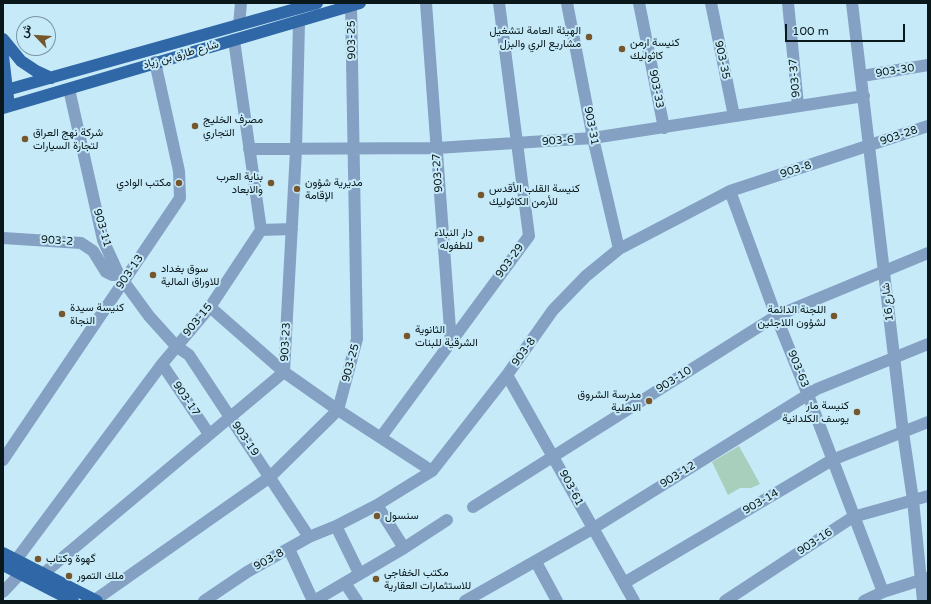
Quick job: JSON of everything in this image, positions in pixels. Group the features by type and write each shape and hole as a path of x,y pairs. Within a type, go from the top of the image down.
{"main road":[{"name":"شارع طارق بن زياد","path":"5,91 317,3"},
{"name":"شارع طارق بن زياد","path":"5,108 155,62 299,22 356,4"},
{"path":"3,39 22,61 36,71 52,78"},
{"path":"3,56 5,108"},
{"path":"3,554 96,600"},
{"path":"3,565 73,601"}],"street":[{"path":"239,25 241,3"},
{"name":"903-27","path":"426,3 451,343"},
{"name":"903-29","path":"381,437 529,236 499,3"},
{"name":"903-31","path":"567,3 593,138 619,249"},
{"name":"903-33","path":"639,3 664,128"},
{"name":"903-35","path":"711,3 734,116"},
{"name":"903-37","path":"788,3 798,105"},
{"name":"شارع 16","path":"852,3 862,76 903,432 924,579 923,601"},
{"name":"903-25","path":"338,410 357,339 354,150 356,4"},
{"name":"903-23","path":"44,574 284,372 296,150 299,22"},
{"path":"234,40 261,230 292,229"},
{"name":"903-13","path":"3,460 121,279 180,198 179,172 155,62"},
{"name":"903-30","path":"862,76 928,65"},
{"name":"903-11","path":"69,89 103,240 121,279 176,346"},
{"name":"903-6","path":"249,149 354,150 436,148 593,138 664,128 798,105 864,96"},
{"name":"903-28","path":"870,146 928,126"},
{"name":"903-8","path":"204,601 247,572 309,537 336,526 377,505 432,471 507,375 553,310 586,276 619,249 730,191 870,146"},
{"name":"903-63","path":"730,191 776,316 808,395 853,517 883,592"},
{"name":"903-15","path":"16,560 162,364 210,307 261,230"},
{"name":"903-2","path":"3,238 81,243 93,251 106,272 121,279"},
{"name":"903-10","path":"473,507 776,316 928,253"},
{"path":"210,307 284,372 338,410 432,471"},
{"name":"903-12","path":"465,601 479,598 818,389 928,344"},
{"name":"903-19","path":"176,346 189,355 309,537"},
{"name":"903-17","path":"162,364 209,434"},
{"name":"903-61","path":"507,375 634,601"},
{"path":"96,600 270,477 338,410"},
{"name":"903-14","path":"624,583 832,460 928,422"},
{"name":"903-16","path":"725,601 853,517 928,496"},
{"path":"377,505 404,548"},
{"path":"289,549 314,601 404,548 446,520"},
{"path":"336,526 359,574"},
{"path":"536,562 557,601"},
{"path":"3,592 20,574"},
{"path":"864,601 883,592 924,579"},
{"path":"345,583 358,601"}],"green space":[{"path":"739,446 760,484 751,488 740,488 728,495 712,462"}],"place":[{"name":"الهيئة العامة لتشغيل مشاريع الري والبزل","path":"589,37"},
{"name":"كنيسة ارمن كاثوليك","path":"622,49"},
{"name":"مصرف الخليج التجاري","path":"195,126"},
{"name":"شركة نهج العراق لتجارة السيارات","path":"25,139"},
{"name":"مكتب الوادي","path":"179,183"},
{"name":"بناية العرب والابعاد","path":"271,183"},
{"name":"مديرية شؤون الإقامة","path":"297,189"},
{"name":"كنيسة القلب الأقدس للأرمن الكاثوليك","path":"481,195"},
{"name":"دار النبلاء للطفوله","path":"481,239"},
{"name":"سوق بغداد للاوراق المالية","path":"153,275"},
{"name":"كنيسة سيدة النجاة","path":"62,314"},
{"name":"اللجنة الدائمة لشؤون اللاجئين","path":"834,316"},
{"name":"الثانوية الشرقية للبنات","path":"407,336"},
{"name":"مدرسة الشروق الاهلية","path":"649,401"},
{"name":"كنيسة مار يوسف الكلدانية","path":"857,412"},
{"name":"سنسول","path":"377,516"},
{"name":"گهوة وكتاب","path":"38,559"},
{"name":"ملك التمور","path":"69,576"},
{"name":"مكتب الخفاجي للاستثمارات العقارية","path":"376,579"}]}
